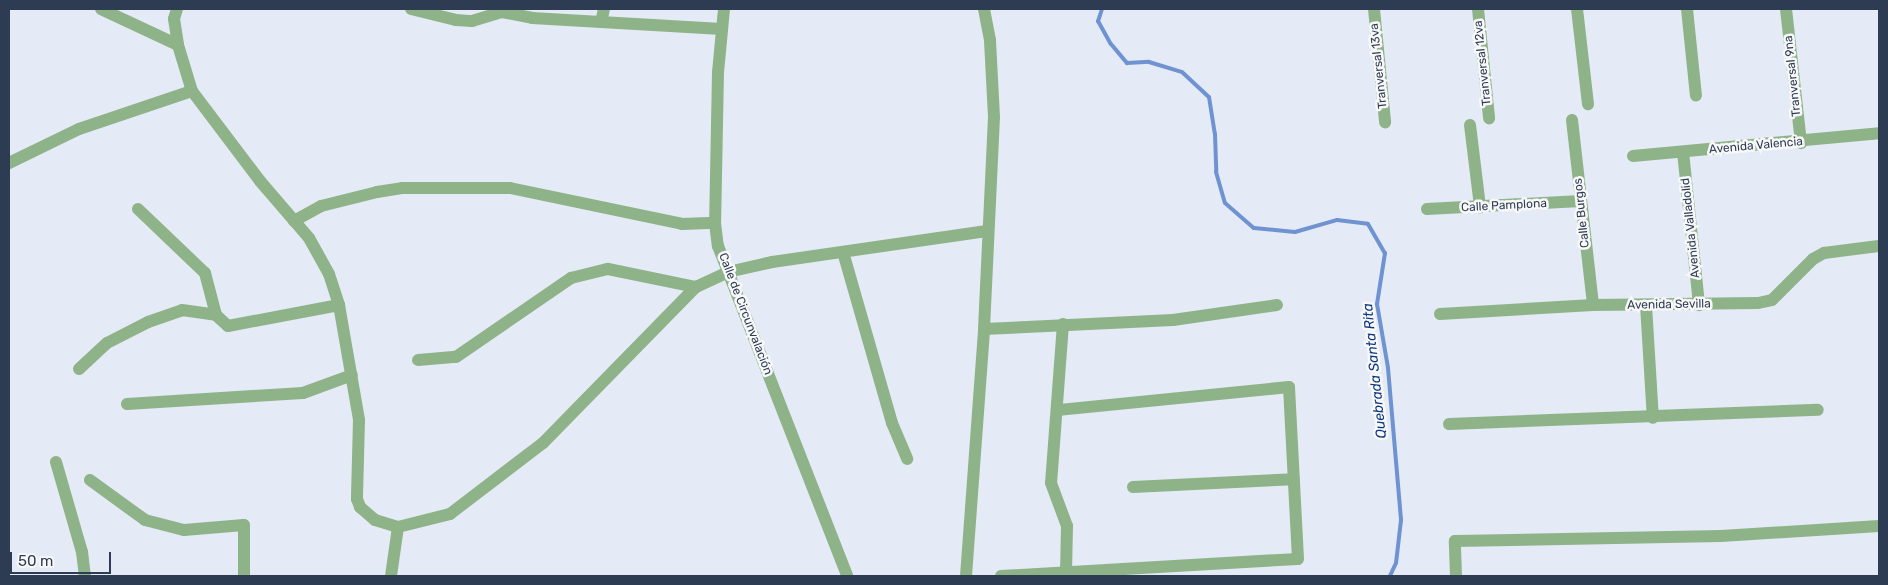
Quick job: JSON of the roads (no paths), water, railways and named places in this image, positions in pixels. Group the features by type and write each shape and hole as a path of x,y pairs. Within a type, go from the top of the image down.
{"street":[{"path":"100,9 178,45"},
{"path":"177,9 174,19 178,45 192,91 309,238 329,274 339,305 359,420 357,499 360,507 375,520 398,527 450,514 542,443 696,287 728,272 843,252 987,231"},
{"path":"411,9 456,20 472,21 502,12 532,18 722,29"},
{"path":"601,22 604,9"},
{"name":"Calle de Circunvalación","path":"724,9 715,223 718,246 847,576"},
{"path":"966,576 984,329 987,231 994,116 990,40 984,9"},
{"name":"Tranversal 13va","path":"1374,9 1385,122"},
{"name":"Tranversal 12va","path":"1478,9 1489,118"},
{"path":"1577,9 1588,104"},
{"path":"1687,9 1696,96"},
{"name":"Tranversal 9na","path":"1786,9 1801,143"},
{"path":"9,163 79,129 192,91"},
{"name":"Calle Burgos","path":"1572,120 1593,305"},
{"path":"1470,125 1480,207"},
{"name":"Avenida Valencia","path":"1633,156 1801,143 1879,134"},
{"name":"Avenida Valladolid","path":"1684,152 1700,304"},
{"path":"294,221 321,206 377,192 402,188 510,188 682,224 715,223"},
{"name":"Calle Pamplona","path":"1427,209 1581,202"},
{"path":"138,209 205,273 216,314 228,326 339,305"},
{"name":"Avenida Sevilla","path":"1440,314 1593,305 1758,303 1772,300 1813,259 1824,253 1879,246"},
{"path":"843,252 892,423 907,460"},
{"path":"418,360 456,357 571,278 608,270 696,287"},
{"path":"984,329 1173,320 1277,305"},
{"path":"1646,305 1653,418"},
{"path":"79,369 107,343 148,322 182,310 216,314"},
{"path":"1063,324 1051,483 1067,526 1066,572"},
{"path":"127,404 303,393 352,375"},
{"path":"1001,576 1066,572 1098,573 1298,559 1289,388 1058,410"},
{"path":"1449,424 1653,418 1818,410"},
{"path":"56,462 82,552 85,576"},
{"path":"1133,487 1294,479"},
{"path":"90,480 145,520 184,530 244,526 244,576"},
{"path":"1456,576 1455,541 1721,536 1879,526"},
{"path":"391,576 398,527"}],"waterway":[{"name":"Quebrada Santa Rita","path":"1102,9 1098,21 1111,44 1127,63 1149,62 1182,72 1209,97 1215,134 1216,172 1225,203 1254,228 1295,232 1337,220 1368,224 1385,253 1377,304 1388,368 1401,520 1396,563 1390,576"}]}
